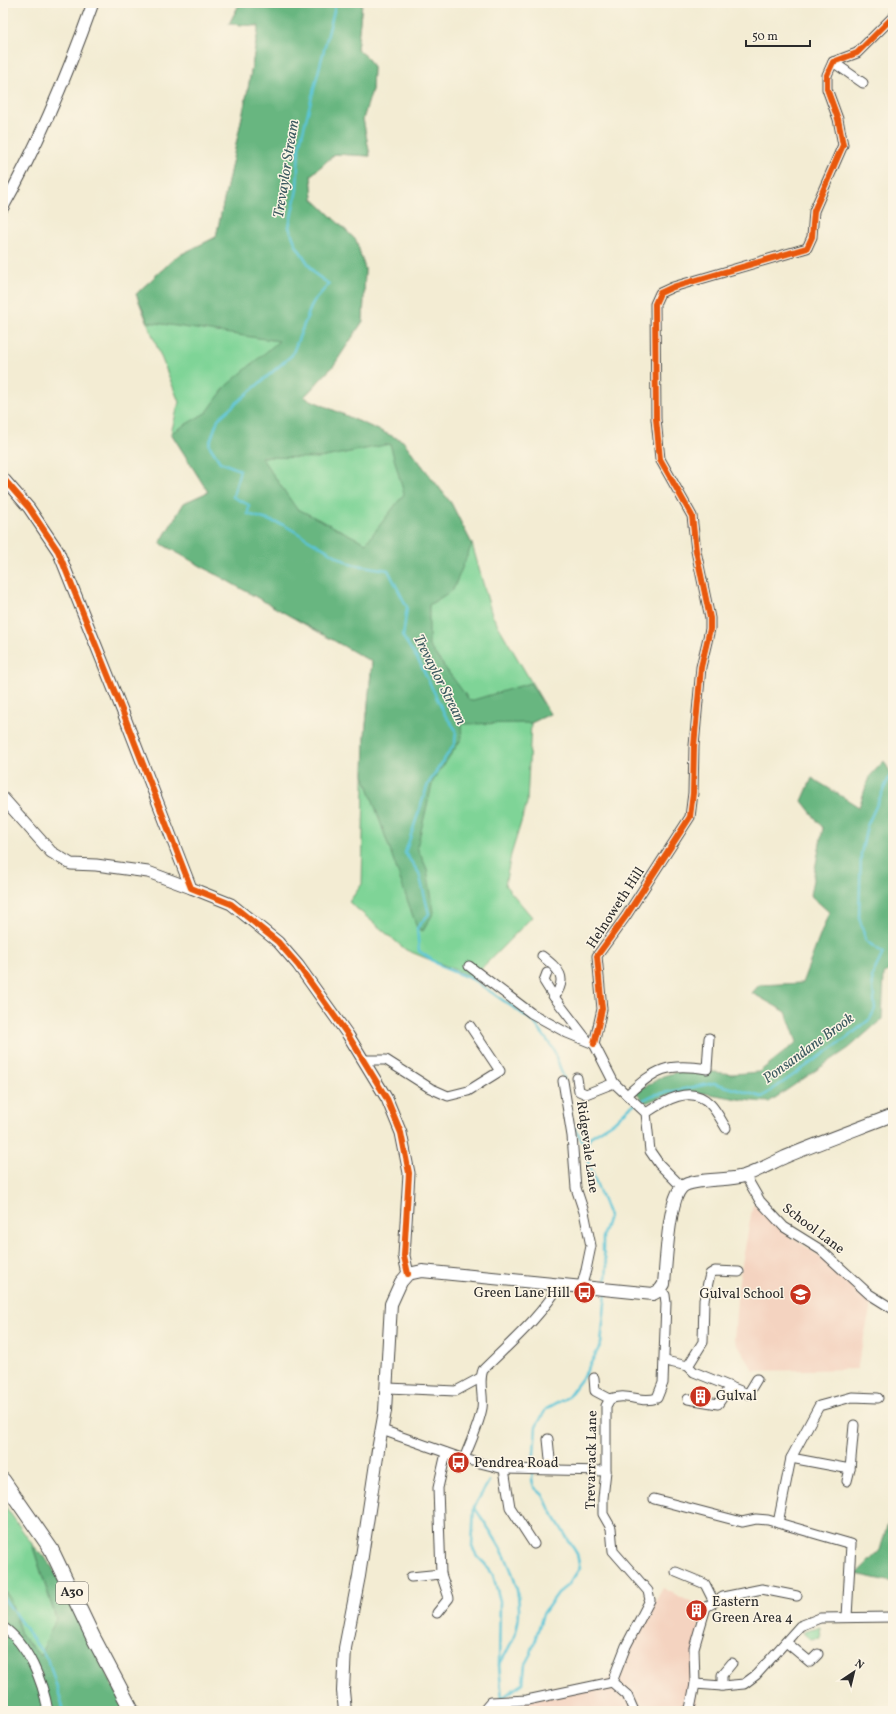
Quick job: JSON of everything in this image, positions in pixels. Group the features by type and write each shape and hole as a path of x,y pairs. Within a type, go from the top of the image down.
{"highway":[{"name":"A30","path":"3,1480 51,1549 93,1637 132,1711"}],"main road":[{"path":"345,1711 343,1691 345,1648 359,1576 388,1388 391,1304 396,1289 408,1274 422,1271 450,1273 560,1284 596,1290 653,1294 660,1290 664,1284 675,1196 682,1187 692,1182 735,1178 745,1175 893,1115"}],"street":[{"path":"3,207 16,185 65,79 93,3"},
{"path":"833,62 857,54 893,17"},
{"path":"833,62 863,83"},
{"name":"Helnoweth Hill","path":"590,1042 602,1010 597,956 626,916 690,817 693,793 694,746 701,667 710,629 710,618 696,551 692,516 660,459 656,418 655,304 660,293 673,287 807,248 812,237 814,211 843,145 838,119 826,89 827,75 833,62"},
{"path":"3,478 29,508 58,550 191,888"},
{"path":"3,798 51,852 71,864 148,872 191,888 231,904 278,942 323,999 364,1060 387,1099 401,1133 409,1173 404,1256 408,1274"},
{"path":"542,956 559,970 562,977 560,987 554,997"},
{"path":"469,966 531,1013 567,1033 590,1042"},
{"path":"547,973 544,981 554,997 590,1042 614,1082 644,1112 650,1151 659,1164 682,1187"},
{"path":"364,1060 386,1060 430,1088 448,1096 468,1091 500,1071 470,1026"},
{"path":"630,1097 649,1075 668,1067 688,1066 706,1069 709,1038"},
{"path":"577,1078 580,1091 586,1094 614,1082"},
{"name":"Ridgevale Lane","path":"563,1081 572,1136 576,1188 584,1212 591,1246 581,1288"},
{"path":"644,1112 665,1100 678,1096 698,1096 710,1104 726,1128"},
{"name":"School Lane","path":"745,1175 760,1201 784,1227 821,1250 868,1294 893,1310"},
{"path":"688,1366 703,1342 704,1300 710,1274 715,1271 739,1272"},
{"path":"464,1459 482,1408 480,1378 483,1370 535,1317 552,1297 560,1284"},
{"name":"Trevarrack Lane","path":"612,1682 626,1646 650,1600 648,1590 613,1551 611,1528 603,1514 606,1470 606,1406 610,1399 619,1395 650,1401 657,1398 662,1383 666,1303 665,1295 660,1290"},
{"path":"664,1361 688,1366 694,1372 721,1382 729,1388 748,1394 757,1379"},
{"path":"388,1388 456,1391 480,1378"},
{"path":"594,1378 595,1391 610,1399"},
{"path":"688,1399 718,1404 729,1388"},
{"path":"778,1522 791,1458 819,1406 852,1397 878,1398"},
{"path":"847,1481 850,1469 854,1425"},
{"path":"382,1430 464,1459 504,1468 606,1470"},
{"path":"548,1439 550,1469"},
{"path":"437,1613 450,1598 441,1574 438,1488 446,1453"},
{"path":"791,1458 850,1469"},
{"path":"504,1468 510,1507 534,1544"},
{"path":"654,1499 742,1522 756,1519 778,1522 851,1544 847,1617"},
{"path":"676,1572 705,1584 714,1602"},
{"path":"411,1577 441,1574"},
{"path":"687,1711 690,1710 695,1684 694,1648 706,1607 723,1597 762,1589 797,1596"},
{"path":"695,1684 722,1686 744,1684 756,1675 800,1626 820,1618 893,1617"},
{"path":"3,1627 14,1634 39,1675 48,1711"},
{"path":"786,1642 810,1662 818,1654"},
{"path":"722,1686 722,1675 732,1663"},
{"path":"485,1709 491,1702 528,1700 612,1682 627,1695 634,1711"}],"shaded area":[{"name":"Gulval School","path":"753,1204 781,1230 829,1262 852,1287 872,1301 857,1369 754,1371 734,1339 738,1286"},
{"path":"663,1588 700,1607 695,1711 507,1711 508,1706 609,1680"}],"green space":[{"path":"240,3 362,3 357,49 367,57 373,67 372,90 363,119 370,156 335,154 311,175 313,199 356,240 365,269 363,321 334,365 304,397 403,441 451,503 472,544 492,615 550,714 531,723 527,803 511,855 505,885 532,917 473,977 406,950 349,902 362,884 365,736 372,662 160,543 184,503 208,492 171,433 179,402 136,294 176,257 216,237 248,89 259,26 229,24"},
{"path":"240,3 362,3 357,49 367,57 373,67 372,90 363,119 370,156 335,154 311,175 313,199 356,240 365,269 363,321 334,365 304,397 403,441 451,503 472,544 453,590 429,605 429,646 470,701 530,683 550,714 531,723 461,724 462,738 433,781 417,847 427,869 434,912 423,931 417,928 364,775 365,736 372,662 160,543 184,503 208,492 171,433 207,412 226,386 279,341 148,322 136,294 176,257 216,237 248,89 259,26 229,24","holes":["390,444 404,494 366,543 296,508 261,457 320,458"]},
{"path":"884,761 893,777 893,966 884,975 882,1019 849,1048 769,1102 752,1101 708,1094 679,1093 646,1103 636,1092 663,1076 687,1069 732,1074 759,1072 797,1042 786,1012 752,993 759,985 802,983 829,912 810,895 823,828 802,801 812,778 859,807 869,777"},
{"path":"3,1503 32,1544 56,1619 41,1657 21,1635 10,1598 3,1590"},
{"path":"893,1506 893,1582 856,1574 880,1550"},
{"path":"32,1544 51,1565 126,1711 3,1711 3,1590 10,1598 21,1635 40,1656 56,1618"},
{"path":"820,1627 821,1638 810,1639 803,1633 809,1629"}],"waterway":[{"name":"Trevaylor Stream","path":"336,3 299,147 297,189 289,227 296,245 315,274 329,284 313,302 292,355 218,419 209,445 220,462 240,470 233,497 249,505 248,514 284,525 350,564 388,570 407,607 403,637 420,663 445,715 456,730 455,743 428,784 405,853 419,873 429,914 417,928 419,951 442,967 472,979 533,1021 553,1048 564,1079"},
{"name":"Ponsandane Brook","path":"606,1286 607,1265 603,1251 603,1235 609,1216 586,1157 586,1147 590,1137 614,1122 631,1106 653,1095 714,1083 762,1097 848,1037 870,1019 875,1009 872,976 883,953 866,941 859,917 861,854 867,826 893,769"},
{"name":"Trevaylor Stream","path":"574,1127 586,1147"},
{"name":"Ponsandane Brook","path":"502,1698 523,1683 525,1664 531,1653 543,1614 558,1593 569,1584 580,1568 577,1554 550,1510 543,1495 534,1487 532,1480 536,1427 546,1409 568,1397 585,1374 601,1344 606,1293"},
{"name":"Ponsandane Brook","path":"489,1481 474,1507 492,1533 507,1561 513,1576 519,1606 518,1622 515,1633 500,1664"},
{"name":"Ponsandane Brook","path":"474,1507 472,1547 477,1556 493,1575 500,1601 499,1665 502,1699"},
{"path":"3,1597 49,1662 64,1711"},
{"name":"Ponsandane Brook","path":"501,1704 501,1711"}],"cycle path":[{"path":"594,1044 602,1009 597,956 626,916 690,817 693,793 694,746 701,667 710,629 710,618 696,551 692,516 660,459 656,419 655,304 660,293 673,287 807,248 812,237 814,211 843,145 838,119 827,89 827,75 833,62 857,53 893,17"},
{"path":"3,478 29,508 58,551 191,888 231,904 278,942 298,965 348,1035 387,1099 401,1133 409,1173 404,1256 408,1274"}],"place":[{"name":"Green Lane Hill","path":"585,1293"},
{"name":"Gulval School","path":"800,1294"},
{"name":"Gulval","path":"700,1396"},
{"name":"Pendrea Road","path":"459,1463"},
{"name":"Eastern Green Area 4","path":"696,1610"}]}
